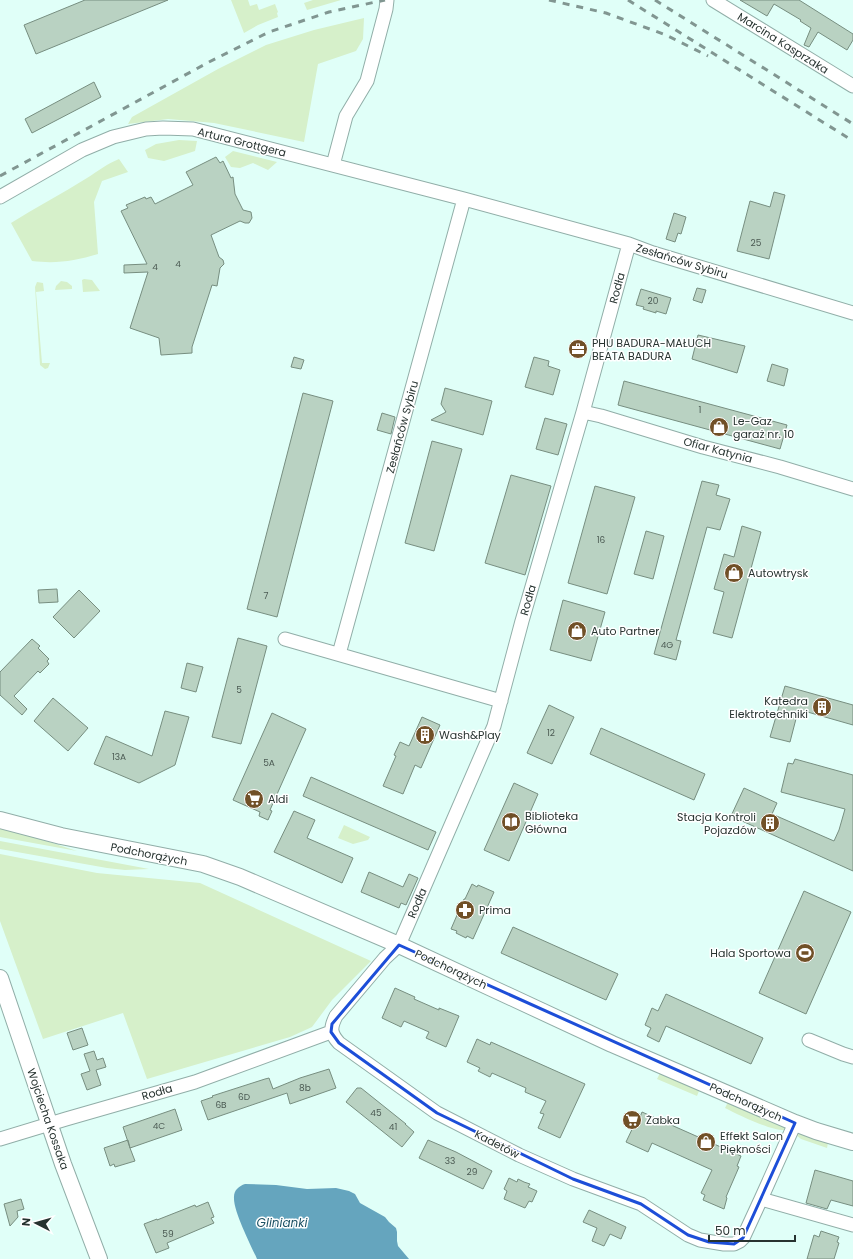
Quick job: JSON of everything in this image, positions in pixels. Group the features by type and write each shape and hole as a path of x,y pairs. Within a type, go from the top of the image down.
{"street":[{"name":"Marcina Kasprzaka","path":"713,0 853,86"},
{"path":"333,165 346,116 367,81 386,5"},
{"name":"Artura Grottgera","path":"0,197 98,143 113,137 146,129 178,128 201,131 333,165"},
{"name":"Zesłańców Sybiru","path":"333,165 629,244 653,253 853,314"},
{"name":"Zesłańców Sybiru","path":"339,654 464,199"},
{"name":"Rodła","path":"399,945 494,726 522,621 583,412 629,244"},
{"name":"Ofiar Katynia","path":"583,412 853,489"},
{"path":"285,639 501,701"},
{"name":"Podchorążych","path":"0,808 38,830"},
{"name":"Podchorążych","path":"0,820 61,836 195,863 224,871 264,886 399,945 612,1044 795,1123 853,1142"},
{"path":"331,1032 332,1024 336,1016 385,958 399,945"},
{"name":"Wojciecha Kossaka","path":"0,978 81,1213 99,1259"},
{"name":"Rodła","path":"0,1139 50,1123 195,1082 331,1032"},
{"name":"Kadetów","path":"331,1032 339,1043 437,1112 520,1156 573,1179 641,1204 688,1235 700,1240 734,1244 743,1238 795,1123"},
{"path":"809,1040 853,1057"},
{"path":"761,1199 853,1225"}],"highlighted area":[{"path":"399,945 795,1123 743,1238 734,1244 709,1242 688,1235 641,1204 573,1179 437,1113 339,1043 331,1032 332,1024"}],"green space":[{"path":"231,0 248,0 250,6 257,4 259,10 275,4 278,17 258,25 244,33"},
{"path":"313,0 341,0 307,10 304,3"},
{"path":"364,18 363,39 356,51 318,64 304,142 214,123 168,119 128,124 132,117 218,69 266,45 314,30"},
{"path":"179,140 197,141 195,151 164,161 148,158 145,150 156,144"},
{"path":"233,151 277,162 268,170 253,163 240,168 231,167 225,157"},
{"path":"119,159 128,172 102,181 94,202 98,254 65,261 32,261 11,223"},
{"path":"82,280 92,280 100,291 83,292"},
{"path":"61,281 67,282 72,286 72,289 55,290 56,286"},
{"path":"37,282 43,283 44,291 36,292 42,363 50,363 48,368 45,369 40,365 35,287"},
{"path":"344,825 370,837 368,840 353,844 338,838"},
{"path":"0,826 77,851 0,837"},
{"path":"0,841 149,869 125,870 107,868 0,849"},
{"path":"0,854 97,873 200,883 371,961 332,1000 312,1027 290,1037 147,1079 123,1013 43,1039 0,921"},
{"path":"662,1069 699,1091 697,1096 657,1079"},
{"path":"728,1102 786,1126 785,1130 772,1128 731,1111 725,1108"},
{"path":"799,1133 828,1143 827,1148 801,1139 796,1135"}],"water":[{"name":"Glinianki","path":"245,1184 276,1185 307,1189 336,1188 349,1191 355,1194 360,1203 385,1217 396,1228 398,1246 409,1259 257,1259 239,1219 234,1203 234,1195 236,1190"}],"building":[{"path":"85,0 168,0 36,54 24,25"},
{"path":"740,0 799,0 853,34 853,40 847,50 818,32 809,47 804,45 811,28 800,21 801,20 774,4 767,16"},
{"path":"94,82 101,97 32,133 25,119"},
{"path":"216,157 220,163 223,161 231,178 233,177 235,194 243,210 251,212 252,218 249,223 240,221 211,235 219,257 223,260 224,264 220,268 217,286 212,285 192,347 192,353 161,355 159,338 130,328 148,272 124,273 124,265 147,264 121,211 128,208 126,205 145,197 146,199 151,197 155,204 193,185 186,172"},
{"path":"774,192 785,195 769,259 737,251 750,201 770,207"},
{"path":"674,213 686,217 681,234 678,233 675,242 666,239"},
{"path":"697,288 706,290 702,303 693,300"},
{"path":"641,289 671,298 666,314 656,311 656,313 636,305"},
{"path":"698,335 745,346 737,373 692,359"},
{"path":"294,357 304,360 301,369 291,367"},
{"path":"534,357 549,361 548,366 560,370 553,395 525,387"},
{"path":"772,364 788,369 784,386 767,381"},
{"path":"624,381 787,425 780,449 618,405"},
{"path":"445,388 492,401 483,435 431,420 446,412 441,404"},
{"path":"303,393 333,401 277,617 247,609"},
{"path":"382,413 395,417 391,434 377,430"},
{"path":"545,418 567,424 558,455 536,449"},
{"path":"432,441 462,449 434,551 405,543"},
{"path":"511,475 551,486 525,575 485,563"},
{"path":"702,481 719,485 716,495 730,499 720,530 707,527 676,640 681,641 676,660 654,654"},
{"path":"595,486 635,497 607,594 568,583"},
{"name":"Autowtrysk","path":"742,526 761,532 732,638 713,633 724,592 714,589 724,554 734,557"},
{"path":"646,531 664,536 653,579 634,574"},
{"path":"57,589 58,602 39,603 38,590"},
{"path":"79,590 100,611 74,638 53,617"},
{"name":"Auto Partner","path":"563,600 605,612 591,661 550,650"},
{"path":"238,638 267,646 241,744 212,737"},
{"path":"32,639 40,646 38,648 49,659 47,661 49,664 40,673 38,671 14,696 27,709 22,715 0,695 0,672"},
{"path":"187,663 203,667 196,692 181,688"},
{"name":"Katedra Elektrotechniki","path":"785,686 853,705 853,725 804,711 803,713 798,711 790,742 770,737"},
{"path":"53,698 88,728 68,751 34,721"},
{"path":"549,705 574,717 552,764 527,753"},
{"path":"165,711 189,717 175,765 139,783 94,764 106,736 152,756"},
{"path":"272,713 306,729 270,810 272,811 268,820 259,816 260,812 233,800"},
{"path":"422,717 440,725 421,768 415,765 403,794 383,786 396,756 394,755 400,742 409,746"},
{"path":"601,728 705,774 694,800 590,754"},
{"path":"795,759 853,775 853,871 731,816 744,788 777,803 772,814 834,841 845,809 781,792 788,763 793,764"},
{"path":"311,777 436,832 428,850 303,796"},
{"name":"Biblioteka Główna","path":"514,783 538,794 509,861 484,850"},
{"path":"294,811 315,820 307,838 353,858 342,883 274,852"},
{"path":"369,872 403,887 409,874 418,878 406,905 401,903 399,908 361,892"},
{"path":"472,884 494,892 473,939 467,936 466,938 456,933 457,931 451,929"},
{"name":"Hala Sportowa","path":"804,891 851,912 806,1014 759,993"},
{"path":"513,927 618,974 606,1000 501,953"},
{"path":"395,988 415,997 414,999 439,1010 439,1008 459,1016 446,1047 426,1038 429,1032 404,1021 401,1027 382,1018"},
{"path":"666,994 763,1038 751,1064 666,1026 659,1042 647,1036 651,1028 645,1025 652,1008 658,1011"},
{"path":"82,1028 88,1045 73,1050 67,1033"},
{"path":"477,1039 490,1045 491,1042 585,1084 560,1138 538,1128 544,1114 540,1113 546,1101 525,1092 526,1088 492,1073 490,1077 478,1071 480,1068 467,1062"},
{"path":"94,1051 97,1060 103,1058 106,1067 96,1070 101,1085 87,1090 81,1074 90,1071 84,1054"},
{"path":"329,1069 336,1088 290,1104 287,1093 208,1120 201,1101 213,1097 212,1096 269,1078 273,1089 300,1078"},
{"path":"357,1088 361,1088 414,1132 402,1147 346,1102"},
{"path":"175,1109 182,1130 130,1148 135,1161 115,1167 114,1164 110,1166 104,1148 127,1140 123,1127"},
{"path":"642,1112 741,1156 737,1166 739,1167 726,1197 724,1209 703,1200 705,1195 701,1193 712,1170 652,1143 648,1152 626,1142"},
{"path":"428,1140 456,1152 492,1171 483,1189 419,1158"},
{"path":"815,1170 853,1181 853,1206 831,1200 827,1209 806,1203"},
{"path":"509,1178 517,1182 518,1179 530,1184 528,1187 537,1191 532,1202 529,1201 525,1208 504,1199 507,1191 504,1189"},
{"path":"21,1199 24,1209 17,1211 18,1217 10,1226 4,1204"},
{"path":"208,1202 214,1217 211,1218 214,1223 167,1243 169,1248 156,1253 144,1224 195,1205 196,1207"},
{"path":"589,1210 626,1227 621,1239 610,1234 604,1246 592,1241 597,1228 583,1222"},
{"path":"821,1231 839,1237 837,1242 839,1243 834,1259 807,1259 814,1235 819,1237"}],"railway":[{"path":"0,176 209,62 269,32 329,12 385,0"},
{"path":"549,0 606,13 666,35 708,56"},
{"path":"628,0 853,141"},
{"path":"655,0 853,124"}],"place":[{"name":"PHU BADURA-MAŁUCH BEATA BADURA","path":"578,349"},
{"name":"Le-Gaz garaż nr. 10","path":"719,427"},
{"name":"Autowtrysk","path":"734,573"},
{"name":"Auto Partner","path":"577,631"},
{"name":"Katedra Elektrotechniki","path":"822,707"},
{"name":"Wash&Play","path":"425,735"},
{"name":"Aldi","path":"254,799"},
{"name":"Biblioteka Główna","path":"511,822"},
{"name":"Stacja Kontroli Pojazdów","path":"770,823"},
{"name":"Prima","path":"465,910"},
{"name":"Hala Sportowa","path":"805,953"},
{"name":"Żabka","path":"632,1120"},
{"name":"Effekt Salon Piękności","path":"706,1142"}]}
